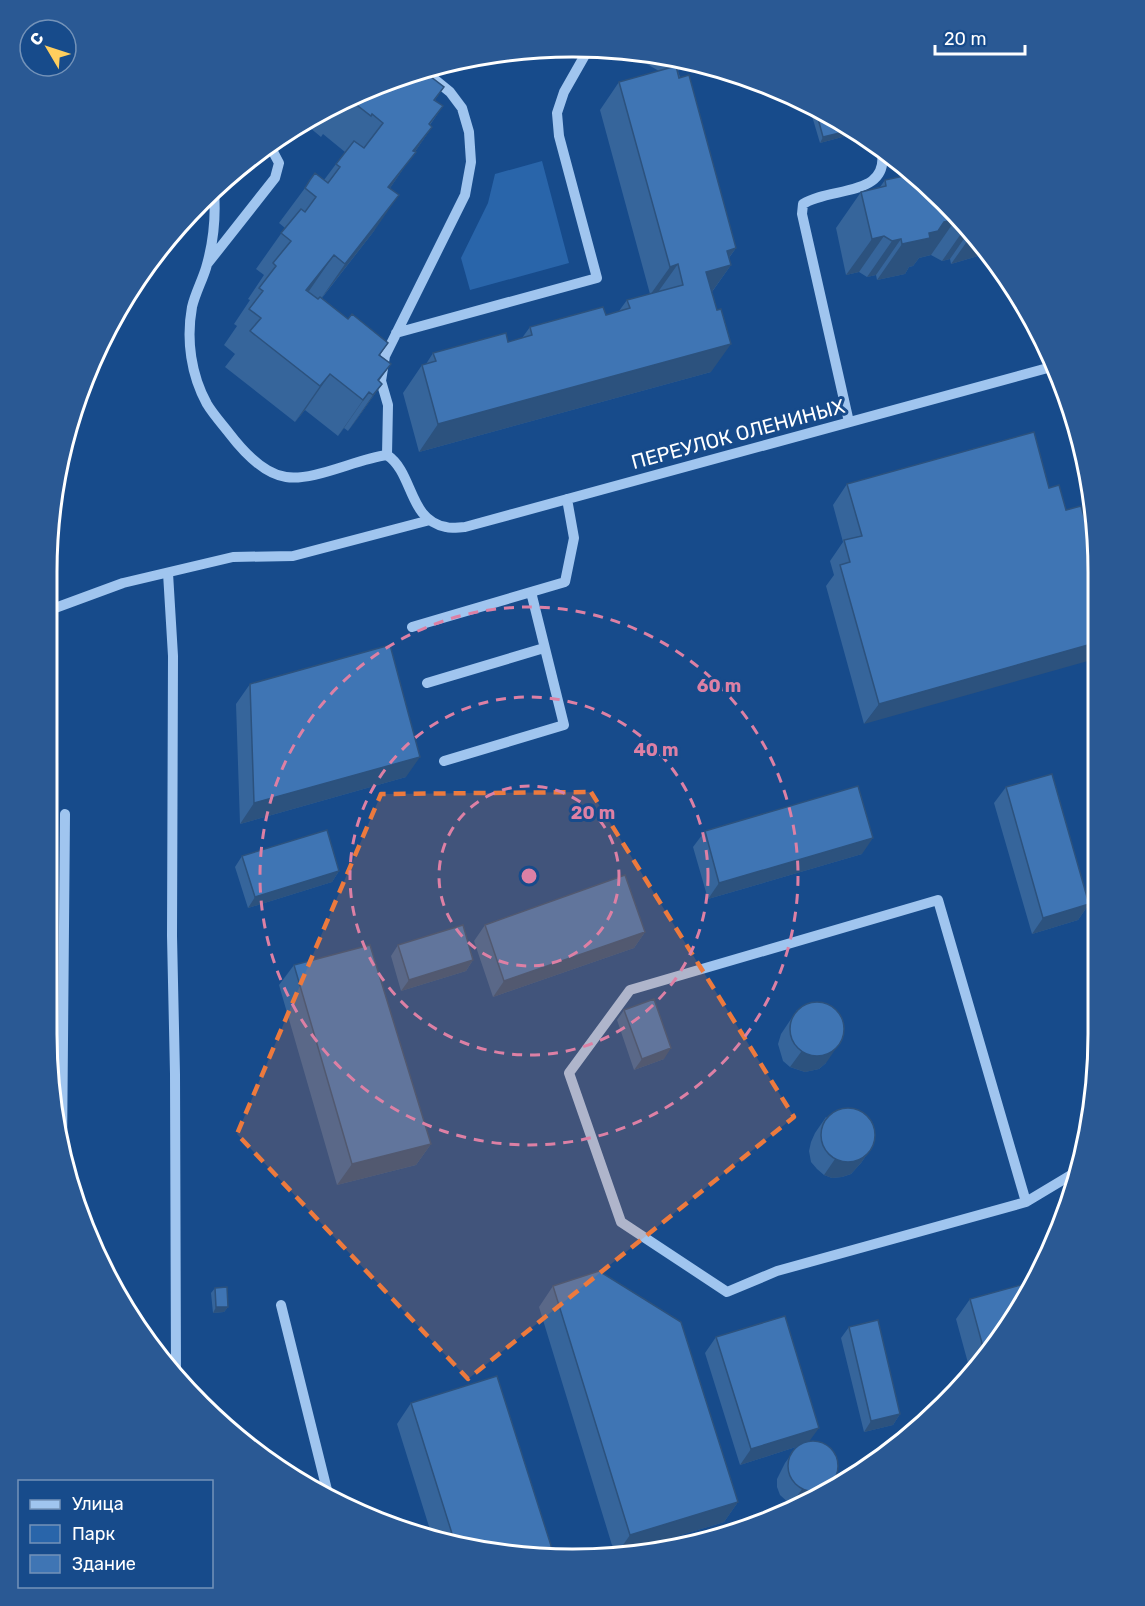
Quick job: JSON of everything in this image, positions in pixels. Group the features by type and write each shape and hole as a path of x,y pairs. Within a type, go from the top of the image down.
{"street":[{"path":"396,333 597,278 559,136 557,113 564,92 584,57"},
{"path":"387,455 388,405 381,381 385,356 465,195 471,162 469,132 462,108 450,92 432,77"},
{"path":"206,266 275,178 279,163 274,153"},
{"path":"849,422 802,214 803,204 811,198 865,186 879,174 882,161"},
{"path":"214,202 214,229 206,266 193,305 189,340 195,374 207,405 240,447 266,468 284,477 303,477 375,456 387,455 397,461 418,508 430,520"},
{"name":"ПЕРЕУЛОК ОЛЕНИНЫХ","path":"430,520 445,527 465,527 1046,368"},
{"path":"412,627 565,582 574,538 567,499"},
{"path":"57,607 123,583 233,557 293,556 430,520"},
{"path":"168,573 173,656 172,936 176,1362"},
{"path":"444,761 564,725 531,592"},
{"path":"427,683 544,648"},
{"path":"62,1109 65,814"},
{"path":"1026,1202 938,900 630,990 569,1073 621,1222 727,1292 777,1271 1026,1202 1067,1177"},
{"path":"281,1305 326,1486"}],"highlighted area":[{"path":"591,792 794,1117 468,1379 237,1134 381,794"}],"green space":[{"path":"542,161 569,263 470,290 461,258 488,203 495,174"}],"building":[{"path":"673,67 676,68 679,78 689,75 736,248 727,251 731,265 706,272 717,310 721,309 731,344 438,424 422,365 436,361 433,353 506,333 508,342 532,335 530,327 603,307 606,315 630,308 627,300 683,285 678,264 670,267 619,82"},
{"path":"431,77 444,87 434,100 443,106 429,124 432,127 413,151 416,152 388,187 399,195 345,264 334,255 306,290 318,299 320,297 348,319 352,314 388,343 379,355 391,364 378,380 382,384 373,395 369,392 363,400 330,374 320,386 250,331 261,318 249,309 263,291 259,288 276,266 273,263 291,241 281,233 301,209 305,212 316,197 305,188 315,173 328,183 340,167 336,164 354,141 364,148 383,123 372,114 371,116 356,105 407,84"},
{"path":"818,120 841,133 823,137"},
{"path":"901,176 949,221 944,222 938,231 929,233 930,238 902,244 901,239 892,241 884,236 872,239 861,192 886,186 885,180"},
{"path":"1034,432 1049,488 1059,485 1066,510 1081,506 1086,523 1088,645 879,704 840,565 850,562 844,540 862,536 847,484"},
{"path":"390,645 420,757 254,803 250,684"},
{"path":"1052,774 1088,904 1043,918 1006,787"},
{"path":"858,786 873,838 719,883 705,831"},
{"path":"327,830 339,871 255,897 242,856"},
{"path":"625,875 645,932 504,981 485,925"},
{"path":"463,925 473,960 409,980 398,945"},
{"path":"370,945 431,1144 352,1164 294,965"},
{"path":"654,999 671,1048 642,1059 624,1010"},
{"path":"817,1002 827,1004 836,1010 842,1019 844,1029 842,1039 836,1048 827,1054 817,1056 807,1054 798,1048 792,1039 790,1029 792,1019 798,1010 807,1004"},
{"path":"848,1108 858,1110 867,1116 873,1125 875,1135 873,1145 867,1154 858,1160 848,1162 838,1160 829,1154 823,1145 821,1135 823,1125 829,1116 838,1110"},
{"path":"599,1271 681,1322 738,1502 630,1535 553,1286"},
{"path":"1022,1284 982,1345 970,1299"},
{"path":"227,1287 228,1307 216,1307 215,1288"},
{"path":"785,1316 819,1428 751,1449 716,1337"},
{"path":"878,1320 900,1414 871,1421 849,1327"},
{"path":"497,1376 552,1548 505,1545 452,1534 411,1403"},
{"path":"813,1441 827,1445 834,1452 837,1461 835,1477 810,1490 799,1487 792,1480 788,1466 792,1452 799,1445"}]}
